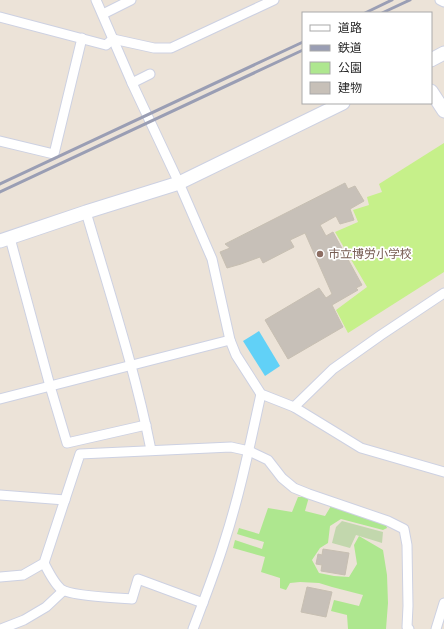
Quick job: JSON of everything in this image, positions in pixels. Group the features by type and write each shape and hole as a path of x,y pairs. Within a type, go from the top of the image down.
{"street":[{"path":"96,0 212,259 230,340 236,355 261,394 294,407 362,448 444,472"},
{"path":"103,14 131,0"},
{"path":"113,39 154,48 171,48 274,0"},
{"path":"440,0 444,2"},
{"path":"0,17 106,45 113,39"},
{"path":"0,141 54,154 82,38"},
{"path":"432,59 444,53"},
{"path":"132,83 150,74"},
{"path":"432,92 444,111"},
{"path":"146,425 67,444 5,239 179,183 341,104"},
{"path":"86,212 131,365 146,425 150,450"},
{"path":"294,407 333,369 444,293"},
{"path":"0,399 230,340"},
{"path":"195,629 235,505 261,394"},
{"path":"0,577 23,575 44,563 80,454 231,447 248,451 268,460 282,478 294,488 388,521 404,529 407,545 408,629"},
{"path":"0,495 64,500"},
{"path":"44,563 59,588 63,591 85,595 132,599 138,579 203,603"},
{"path":"1,629 24,620 46,607 63,591"},
{"path":"436,629 444,603"}],"green space":[{"path":"444,143 444,272 348,333 336,310 367,287 335,232 358,222 353,210 369,205 367,197 382,192 379,184"},
{"path":"298,497 309,497 305,511 325,516 331,506 385,522 387,528 383,530 341,519 330,526 328,543 320,548 312,560 319,573 349,577 357,564 354,545 359,536 383,550 387,575 388,603 386,629 348,629 347,615 331,611 334,600 359,606 363,595 319,583 290,583 286,590 280,588 280,578 261,572 265,557 233,548 235,540 262,549 264,542 237,534 239,528 259,534 268,508 292,512"},
{"path":"342,521 383,532 382,543 356,535 350,548 332,543 336,527"}],"water":[{"path":"259,331 280,366 265,376 243,341"}],"building":[{"path":"345,183 348,189 355,186 364,201 350,209 354,220 340,224 336,216 320,225 326,236 333,232 362,285 356,288 358,290 332,305 343,327 288,359 265,320 319,288 326,298 332,294 305,233 290,240 294,247 263,263 260,257 227,268 220,252 230,248 225,244"},
{"path":"323,549 349,553 345,575 321,571 322,565 316,564 318,554 322,555"},
{"path":"307,587 332,592 326,617 301,612"}],"railway":[{"path":"367,12 392,0"},
{"path":"384,12 410,0"},
{"path":"0,184 302,42"},
{"path":"0,192 302,50"}],"place":[{"name":"市立博労小学校","path":"320,254"}]}
